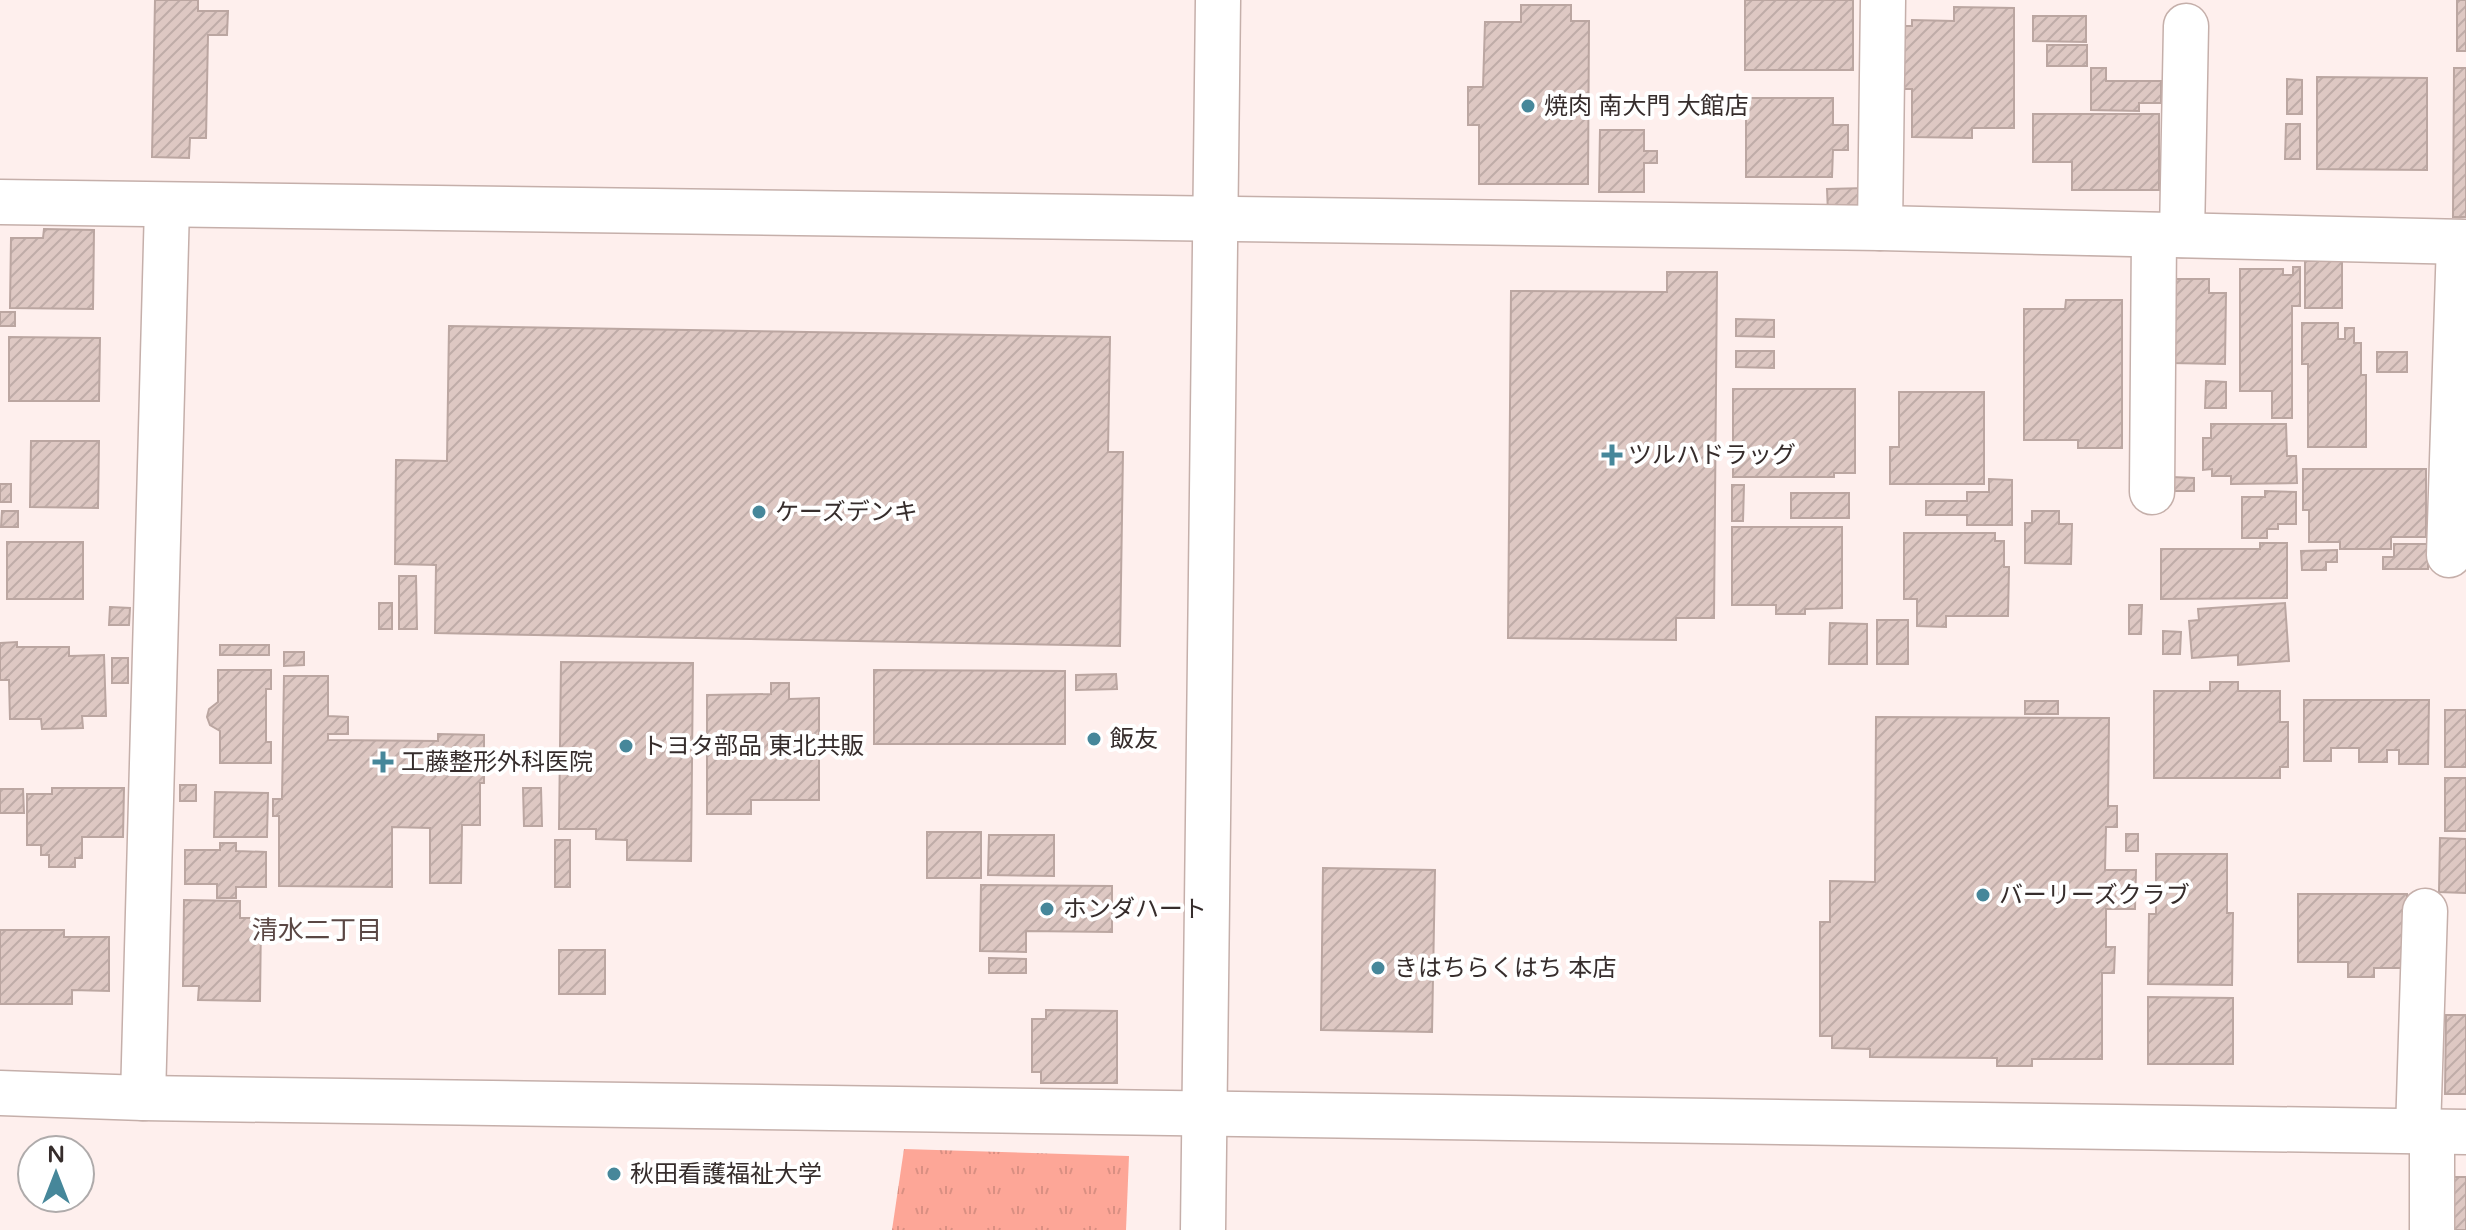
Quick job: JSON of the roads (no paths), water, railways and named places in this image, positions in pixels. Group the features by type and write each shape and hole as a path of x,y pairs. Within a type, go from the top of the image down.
{"street":[{"path":"1203,1230 1218,0"},
{"path":"1880,228 1883,0"},
{"path":"2152,492 2168,235 2186,26"},
{"path":"0,202 1880,228 2462,242 2449,555"},
{"path":"143,1098 167,206"},
{"path":"2425,911 2439,1131 2432,1230"},
{"path":"0,1093 143,1098 2439,1131"}],"place":[{"name":"焼肉 南大門 大館店","path":"1528,106"},
{"name":"ツルハドラッグ","path":"1612,455"},
{"name":"ケーズデンキ","path":"759,512"},
{"name":"飯友","path":"1094,739"},
{"name":"トヨタ部品 東北共販","path":"626,746"},
{"name":"工藤整形外科医院","path":"383,762"},
{"name":"バーリーズクラブ","path":"1983,895"},
{"name":"ホンダハート","path":"1047,909"},
{"name":"きはちらくはち 本店","path":"1378,968"},
{"name":"秋田看護福祉大学","path":"614,1174"}],"district":[{"name":"清水二丁目","path":"317,930"}]}
